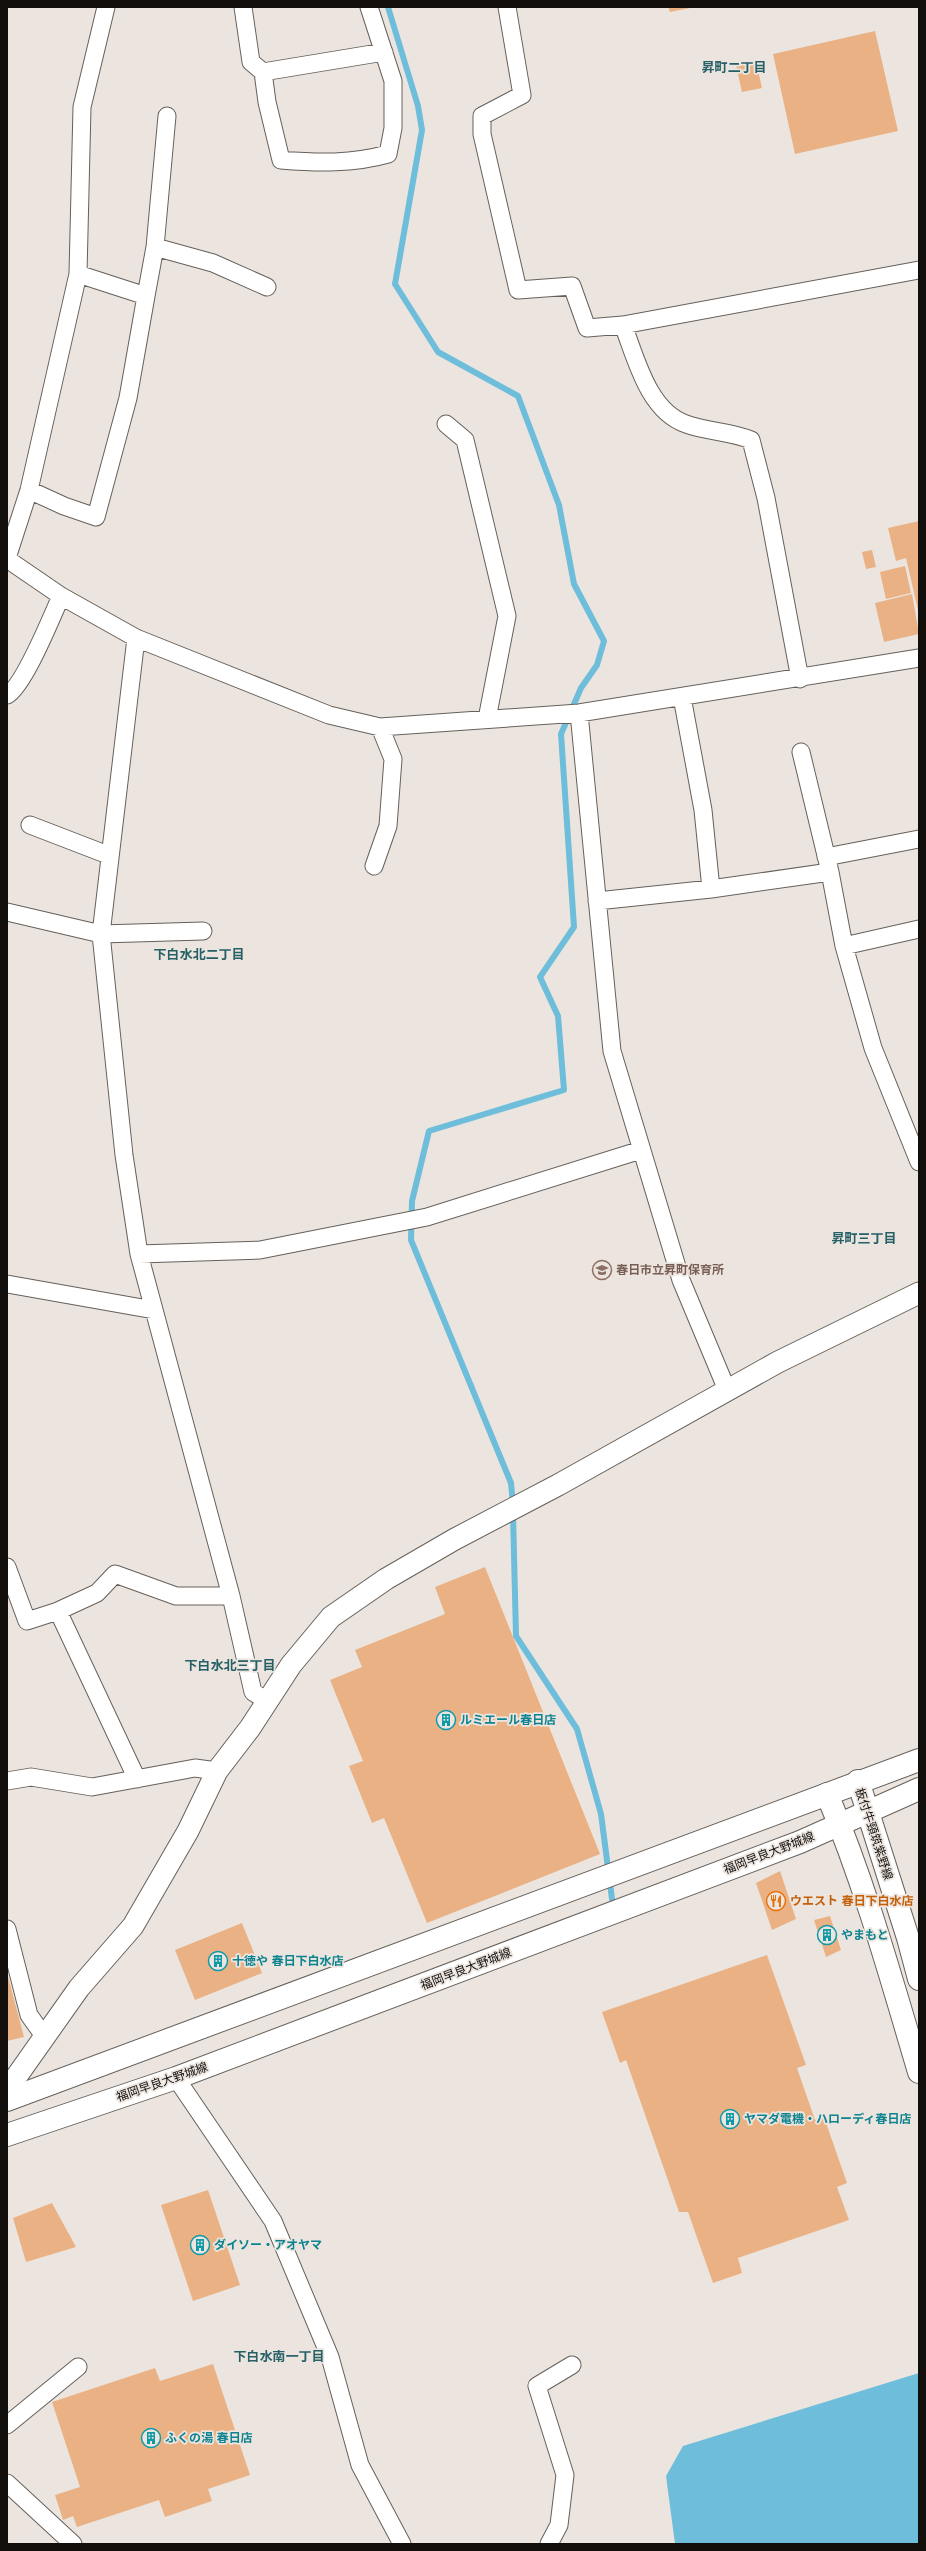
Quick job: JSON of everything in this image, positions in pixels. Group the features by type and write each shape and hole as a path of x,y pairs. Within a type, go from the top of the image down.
{"main road":[{"path":"7,2100 827,1794 858,1781 919,1760"},
{"name":"板付牛頸筑紫野線","path":"858,1781 866,1812 914,1936 919,1979"},
{"name":"福岡早良大野城線","path":"7,2135 176,2078 840,1826 866,1812 919,1789"},
{"path":"827,1794 840,1826 880,1941 919,2072"}],"street":[{"path":"106,7 82,107 78,274 29,490 7,559 61,596 136,638 329,715 380,727 579,713 800,679 919,658"},
{"path":"243,7 251,62 263,72 267,102 281,160 316,163 361,161 388,154 393,128 393,81 369,7"},
{"path":"507,7 522,95 482,116 482,134 518,290 572,286 587,328 623,324 919,270"},
{"path":"263,72 384,52"},
{"path":"29,490 64,506 96,516 128,398 155,246 167,116"},
{"path":"155,246 213,263 267,287"},
{"path":"78,274 146,296"},
{"path":"623,324 649,389 663,409 686,424 733,433 751,440 766,498 800,679"},
{"path":"446,424 464,440 507,616 487,719"},
{"path":"7,695 13,692 32,658 61,596"},
{"path":"136,638 108,855 101,934 124,1156 139,1254 231,1596 253,1692 267,1701"},
{"path":"682,697 703,810 711,889"},
{"path":"579,713 612,1051 680,1280 727,1390"},
{"path":"374,866 388,826 393,759 380,727"},
{"path":"801,752 828,864 844,946 872,1048 919,1162"},
{"path":"30,825 108,855"},
{"path":"597,901 711,889 828,864 919,839"},
{"path":"7,912 101,934 203,931"},
{"path":"844,946 919,929"},
{"path":"139,1254 260,1250 427,1217 641,1150"},
{"path":"7,1284 154,1310"},
{"path":"7,2090 79,1988 133,1926 188,1831 217,1771 291,1665 331,1617 380,1583 455,1539 558,1485 727,1390 919,1292"},
{"path":"7,1567 27,1621 58,1611 97,1593 115,1574 176,1596 231,1596"},
{"path":"58,1611 137,1778"},
{"path":"7,1781 31,1777 92,1787 195,1768 217,1771"},
{"path":"7,1929 29,2014 44,2036"},
{"path":"176,2078 273,2221 330,2357 360,2465 402,2544"},
{"path":"549,2544 559,2525 566,2476 537,2386 572,2365"},
{"path":"7,2425 78,2367"},
{"path":"7,2483 73,2544"}],"water":[{"path":"919,2373 919,2544 675,2544 666,2476 683,2446"}],"building":[{"path":"668,7 690,7 690,8 670,12"},
{"path":"875,31 898,131 795,154 773,54"},
{"path":"756,61 762,88 742,92 736,65"},
{"path":"919,521 918,610 906,558 896,561 888,528"},
{"path":"872,550 876,567 866,569 862,552"},
{"path":"905,566 911,593 886,599 880,572"},
{"path":"912,594 919,634 884,642 875,603"},
{"name":"ルミエール春日店","path":"485,1567 600,1854 427,1923 384,1818 372,1823 349,1766 363,1761 330,1680 362,1667 355,1650 445,1614 435,1587"},
{"name":"ウエスト 春日下白水店","path":"780,1871 796,1919 772,1930 756,1883"},
{"name":"やまもと","path":"830,1916 841,1950 826,1957 814,1920"},
{"name":"十徳や 春日下白水店","path":"242,1923 262,1973 195,2000 175,1950"},
{"name":"ヤマダ電機・ハローディ春日店","path":"767,1955 806,2065 797,2068 815,2120 824,2117 847,2183 837,2187 849,2220 738,2258 742,2273 713,2283 688,2212 679,2212 626,2060 620,2063 602,2012"},
{"path":"7,1973 24,2037 7,2041"},
{"name":"ダイソー・アオヤマ","path":"208,2190 240,2285 193,2301 161,2205"},
{"path":"52,2203 76,2247 26,2262 13,2218"},
{"name":"ふくの湯 春日店","path":"213,2364 250,2475 208,2489 212,2501 165,2517 159,2500 77,2527 73,2516 63,2520 55,2495 80,2487 52,2402 155,2368 160,2381"}],"waterway":[{"path":"388,7 418,106 422,130 395,284 438,352 518,396 559,505 574,584 604,641 597,665 581,688 561,734 574,927 540,977 558,1016 564,1090 429,1131 412,1201 411,1240 511,1483 513,1504"},
{"path":"513,1513 516,1636 577,1729 601,1814 612,1899"}],"place":[{"name":"春日市立昇町保育所","path":"602,1270"},
{"name":"ルミエール春日店","path":"446,1720"},
{"name":"ウエスト 春日下白水店","path":"776,1901"},
{"name":"やまもと","path":"827,1935"},
{"name":"十徳や 春日下白水店","path":"218,1961"},
{"name":"ヤマダ電機・ハローディ春日店","path":"730,2119"},
{"name":"ダイソー・アオヤマ","path":"200,2245"},
{"name":"ふくの湯 春日店","path":"151,2438"}],"district":[{"name":"昇町二丁目","path":"734,67"},
{"name":"下白水北二丁目","path":"199,954"},
{"name":"昇町三丁目","path":"864,1238"},
{"name":"下白水北三丁目","path":"230,1665"},
{"name":"下白水南一丁目","path":"279,2356"}]}
